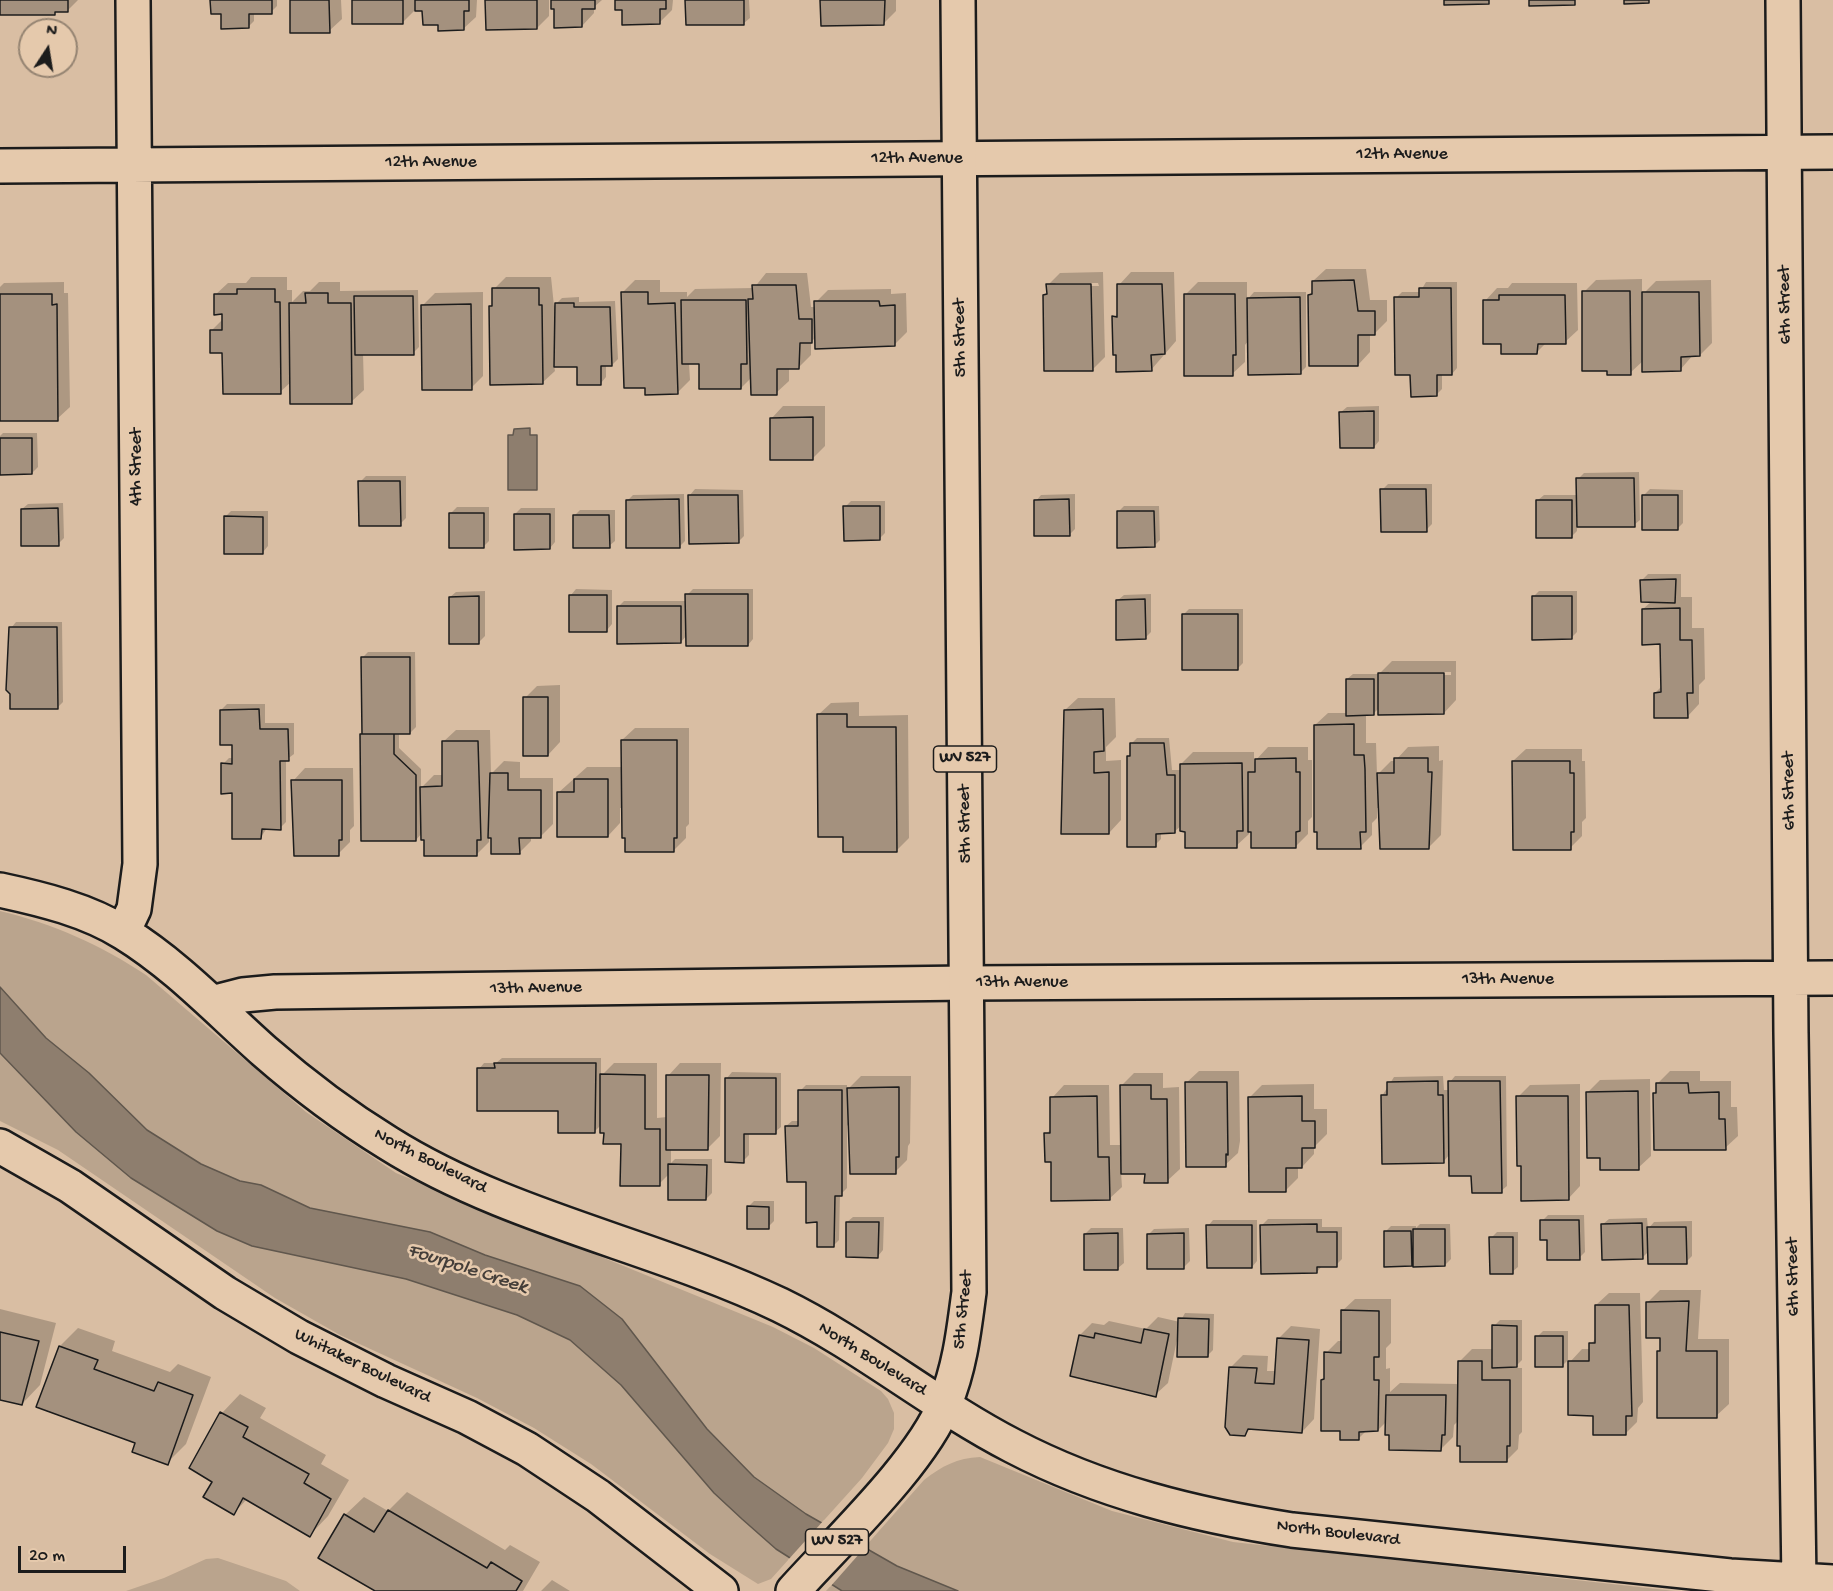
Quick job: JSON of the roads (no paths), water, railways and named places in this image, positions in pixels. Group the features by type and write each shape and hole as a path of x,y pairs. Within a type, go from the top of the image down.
{"street":[{"name":"4th Street","path":"123,932 134,909 140,864 133,0"},
{"name":"5th Street","path":"793,1591 881,1494 923,1441 945,1406 963,1344 969,1292 958,0"},
{"name":"6th Street","path":"1783,0 1799,1582"},
{"name":"12th Avenue","path":"0,166 1833,152"},
{"name":"North Boulevard","path":"0,890 44,900 82,913 123,932 165,963 309,1087 353,1121 394,1147 496,1196 779,1305 868,1355 945,1406 1013,1446 1095,1482 1168,1507 1225,1519 1381,1540 1799,1582 1833,1582"},
{"name":"13th Avenue","path":"212,1003 243,995 275,992 967,983 1833,978"},
{"name":"Whitaker Boulevard","path":"0,1146 70,1186 225,1293 299,1337 386,1382 467,1417 527,1449 598,1496 721,1591"}],"water":[{"path":"530,428 530,435 537,435 537,490 508,490 508,435 513,435 514,429"},
{"name":"Fourpole Creek","path":"0,987 46,1038 89,1073 147,1130 201,1164 240,1181 261,1185 310,1208 430,1232 485,1255 580,1286 622,1319 707,1429 754,1477 806,1514 897,1566 958,1591 842,1591 776,1549 742,1519 714,1493 621,1385 570,1340 517,1315 406,1279 252,1246 217,1231 131,1178 76,1132 0,1053"}]}
